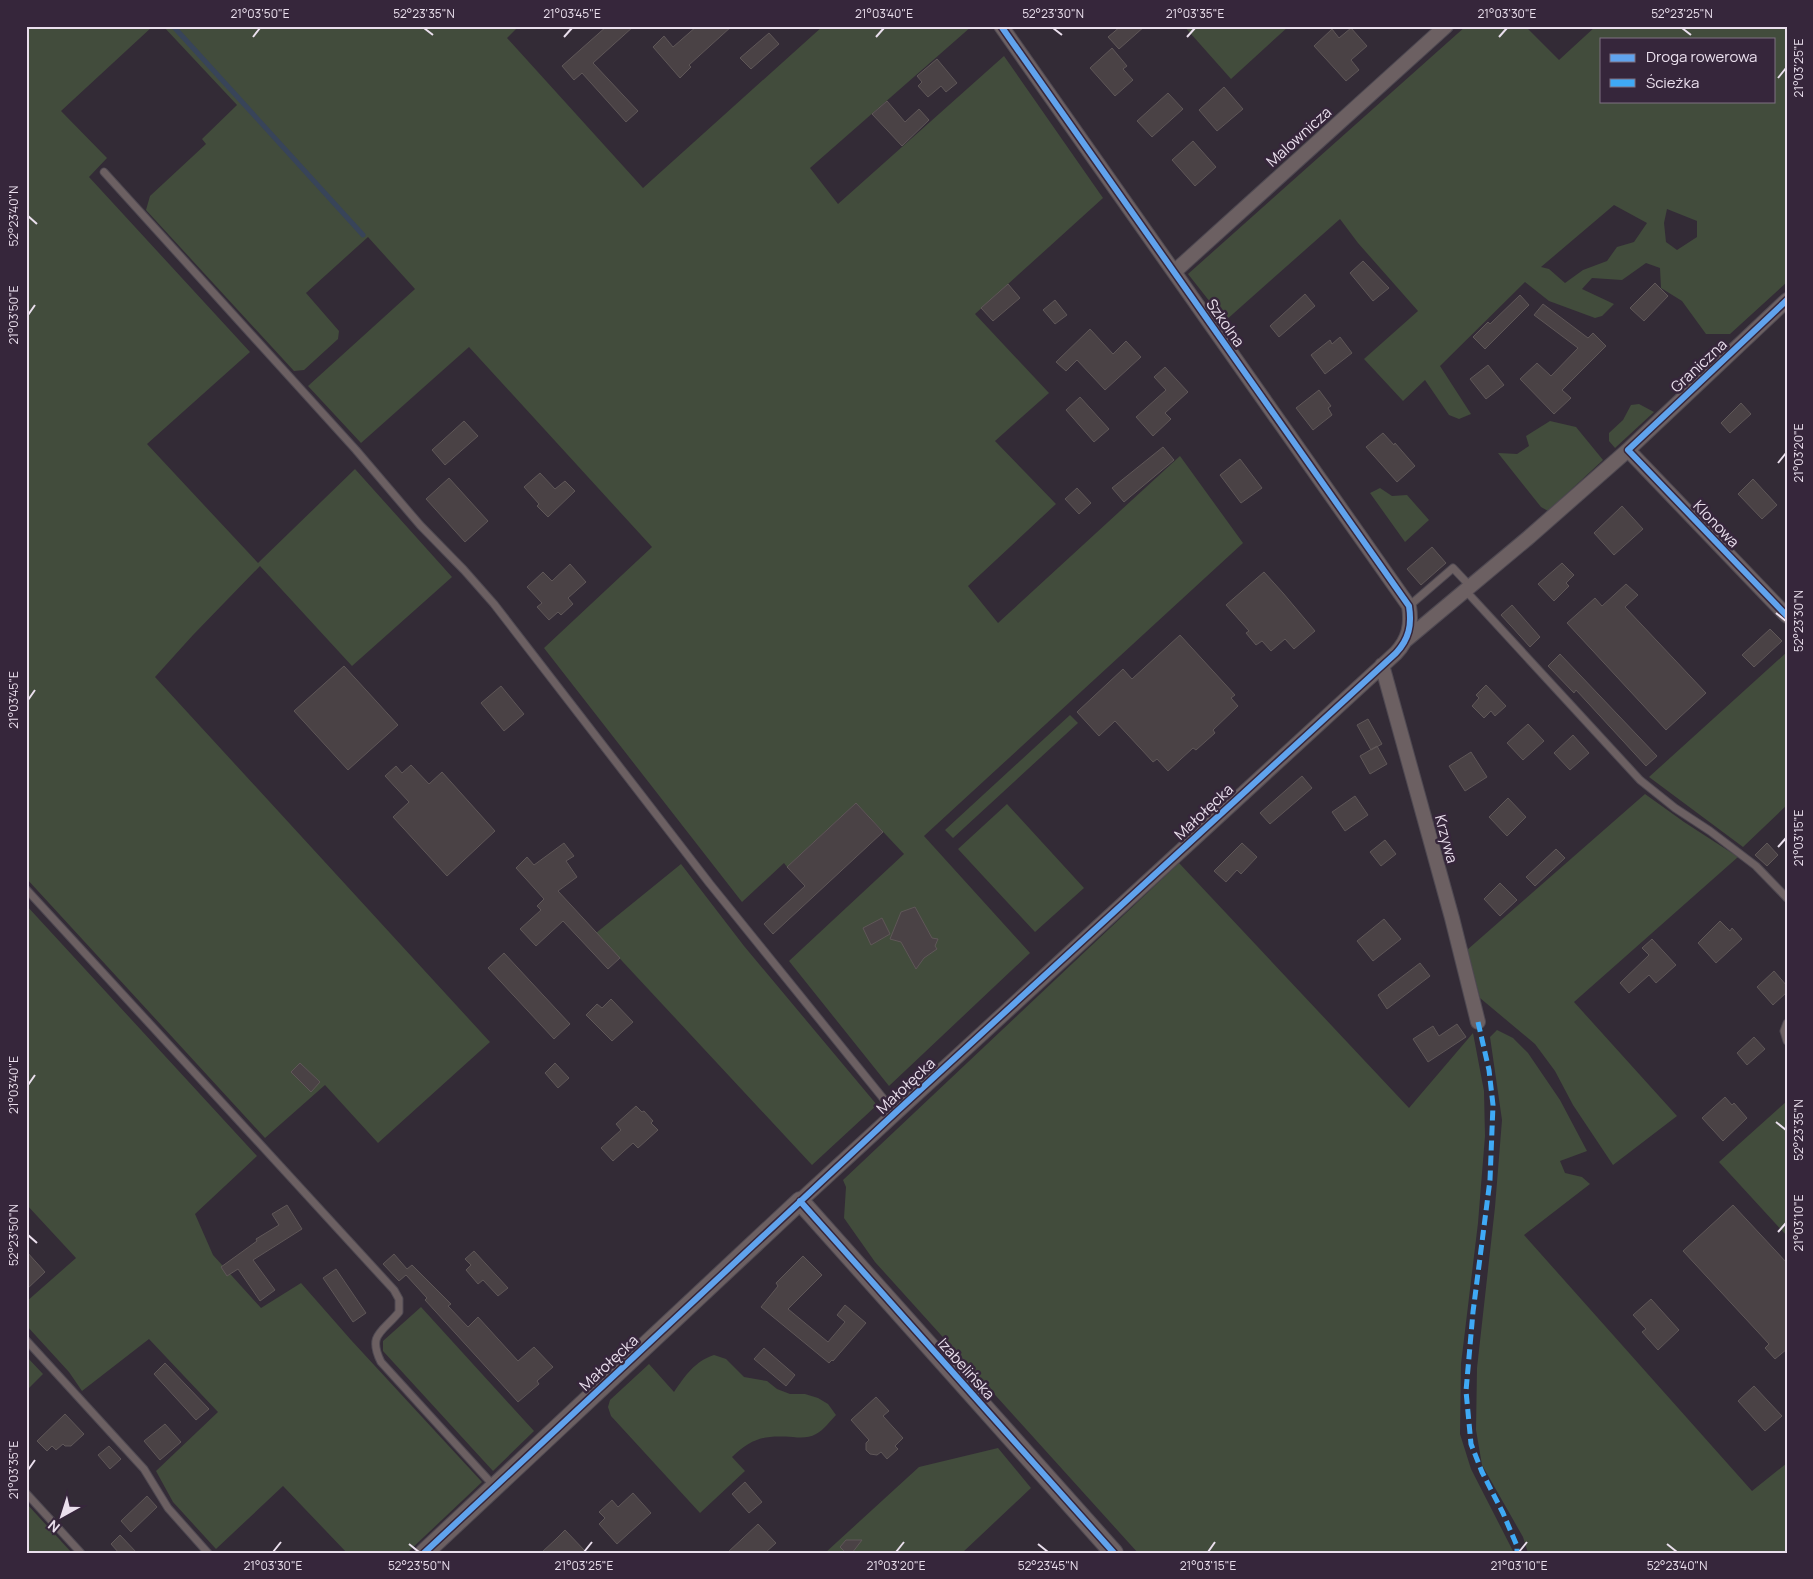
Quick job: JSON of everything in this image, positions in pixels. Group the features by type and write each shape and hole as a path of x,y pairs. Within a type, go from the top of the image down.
{"street":[{"name":"Szkolna","path":"1001,26 1409,606"},
{"name":"Malownicza","path":"1174,272 1446,26"},
{"name":"Graniczna","path":"1406,640 1528,538 1628,450 1787,300"},
{"name":"Klonowa","path":"1628,450 1787,616"},
{"path":"1406,640 1410,622 1409,606"},
{"name":"Małołęcka","path":"424,1553 895,1113 1396,653 1406,640"},
{"name":"Krzywa","path":"1382,665 1452,918 1478,1022"},
{"name":"Izabelińska","path":"800,1202 1114,1553"}],"lane":[{"path":"104,172 349,443 420,525 494,604 710,884 895,1113"},
{"path":"1409,606 1453,568 1468,588 1640,780 1675,808 1710,831 1756,866 1787,898"},
{"path":"26,889 394,1290 400,1299 399,1312 377,1334 374,1343 381,1362 494,1486"},
{"path":"1787,1023 1784,1031 1787,1040"},
{"path":"26,1340 144,1468 168,1508 208,1553"},
{"path":"26,1493 81,1553"}],"green space":[{"path":"26,26 153,26 61,111 107,158 89,177 250,352 147,444 258,563 355,469 452,577 352,666 260,566 155,677 490,1042 378,1143 325,1085 265,1138 26,878"},
{"path":"163,26 519,26 507,38 643,188 823,26 972,26 810,168 838,204 1004,56 1103,198 975,314 1049,393 995,441 1056,504 968,586 998,623 1180,456 1243,543 924,836 1030,953 889,1086 789,961 904,854 856,803 787,867 784,863 742,902 544,648 652,547 469,347 361,443 308,386 415,289 368,237 306,293 339,331 338,339 304,370 294,371 146,210 150,196 206,144 202,139 237,105"},
{"path":"1184,26 1289,26 1231,79"},
{"path":"1466,26 1525,26 1559,60 1596,26 1787,26 1787,282 1730,334 1706,334 1682,301 1661,288 1660,268 1646,263 1622,280 1592,278 1582,289 1614,304 1602,316 1595,318 1549,301 1525,282 1440,366 1471,414 1459,419 1449,415 1425,380 1403,401 1364,359 1418,311 1358,243 1340,219 1225,321 1188,274","holes":["1614,205 1647,223 1634,242 1617,247 1607,261 1583,270 1565,283 1549,269 1541,267","1667,209 1697,221 1697,237 1677,250 1666,242 1664,223"]},
{"path":"1639,404 1654,412 1615,448 1609,441 1609,433 1623,420 1631,405"},
{"path":"1550,421 1576,427 1603,460 1548,511 1541,507 1498,453 1517,454 1529,446 1526,436"},
{"path":"1380,488 1392,496 1407,495 1429,520 1405,542 1370,493"},
{"path":"1787,652 1787,805 1743,847 1649,777"},
{"path":"1070,715 1078,723 953,838 945,830"},
{"path":"1645,794 1738,857 1574,1002 1677,1116 1613,1165 1573,1105 1555,1071 1535,1044 1480,998 1467,950"},
{"path":"1007,804 1084,888 1035,932 958,849"},
{"path":"1179,863 1409,1108 1473,1033 1484,1091 1485,1136 1478,1223 1461,1364 1460,1434 1471,1469 1514,1553 1138,1553 875,1262 844,1218 846,1187 843,1180"},
{"path":"681,864 744,946 877,1105 812,1165 596,933"},
{"path":"26,905 257,1156 195,1214 213,1255 261,1308 301,1283 482,1482 407,1553 347,1553 283,1486 216,1549 173,1502 156,1471 218,1412 149,1339 82,1391 69,1372 26,1325 26,1302 76,1258 26,1204"},
{"path":"1497,1030 1513,1038 1528,1053 1560,1100 1587,1151 1560,1161 1565,1173 1582,1177 1590,1184 1524,1235 1752,1491 1787,1463 1787,1553 1528,1553 1523,1537 1482,1465 1476,1430 1477,1368 1495,1207 1502,1120 1490,1037"},
{"path":"1787,1101 1787,1236 1719,1162"},
{"path":"421,1307 534,1431 493,1471 383,1351 383,1341"},
{"path":"714,1355 726,1359 744,1377 767,1381 777,1389 790,1394 805,1394 818,1398 828,1404 836,1415 822,1430 811,1436 802,1438 767,1437 753,1441 740,1450 732,1457 745,1471 700,1513 611,1416 608,1407 610,1400 649,1364 674,1392 696,1365"},
{"path":"26,1356 43,1374 26,1391"},
{"path":"998,1448 1031,1488 962,1553 825,1553 919,1467"},
{"path":"26,1503 72,1553 26,1553"}],"building":[{"path":"607,26 634,26 593,63 638,111 626,122 582,73 574,80 562,66"},
{"path":"697,26 732,26 689,65 691,67 680,78 653,47 664,36 673,47"},
{"path":"1121,26 1145,26 1119,49 1108,37"},
{"path":"1351,28 1367,46 1351,60 1359,70 1346,81 1314,46 1332,29 1339,38"},
{"path":"769,33 779,44 751,69 740,58"},
{"path":"1112,48 1127,66 1123,69 1133,80 1115,96 1090,68"},
{"path":"937,59 957,83 946,92 941,86 928,97 918,86 922,82 917,76"},
{"path":"1224,87 1243,109 1217,131 1199,110"},
{"path":"1168,93 1183,109 1152,137 1137,121"},
{"path":"887,101 905,122 919,109 929,120 902,146 872,114"},
{"path":"1193,141 1216,167 1195,186 1172,160"},
{"path":"1363,261 1389,288 1373,301 1350,273"},
{"path":"1655,283 1668,296 1644,321 1630,308"},
{"path":"1008,284 1020,298 993,321 981,308"},
{"path":"1305,294 1315,306 1279,337 1270,326"},
{"path":"1520,295 1529,305 1485,349 1473,337 1488,322 1490,324"},
{"path":"1055,300 1067,315 1055,324 1043,310"},
{"path":"1543,304 1588,338 1593,333 1606,346 1562,390 1571,398 1554,414 1520,379 1537,363 1551,376 1578,348 1534,315"},
{"path":"1090,329 1113,354 1126,341 1141,357 1105,390 1077,360 1066,371 1056,362"},
{"path":"1340,337 1352,353 1325,374 1311,355 1330,340 1332,344"},
{"path":"1488,365 1504,385 1486,399 1470,379"},
{"path":"1165,367 1188,392 1165,413 1171,419 1153,436 1136,417 1166,390 1154,377"},
{"path":"1319,390 1331,406 1328,408 1332,415 1313,430 1296,408"},
{"path":"1080,397 1109,429 1094,442 1066,410"},
{"path":"1741,403 1751,414 1730,433 1721,423"},
{"path":"464,421 478,436 445,465 432,450"},
{"path":"1383,433 1394,445 1395,443 1415,466 1397,482 1366,447"},
{"path":"1163,447 1174,460 1124,502 1112,488"},
{"path":"1240,459 1262,488 1241,503 1220,475"},
{"path":"540,473 555,489 565,481 575,491 548,517 537,506 539,504 524,487"},
{"path":"449,478 488,521 465,542 426,499"},
{"path":"1753,479 1777,505 1762,519 1738,494"},
{"path":"1077,488 1091,503 1079,514 1065,499"},
{"path":"1622,506 1643,529 1614,555 1594,533"},
{"path":"1432,547 1446,563 1421,585 1407,569"},
{"path":"1562,563 1574,575 1566,583 1569,586 1554,601 1538,584"},
{"path":"570,564 586,582 568,598 573,604 561,615 558,612 549,620 537,607 542,603 527,587 543,572 552,581"},
{"path":"1264,572 1315,631 1294,649 1285,639 1271,651 1262,641 1256,645 1246,633 1249,631 1226,605"},
{"path":"1626,584 1638,595 1625,607 1706,693 1666,730 1567,623 1595,598 1602,606"},
{"path":"1512,605 1540,637 1530,647 1501,615"},
{"path":"1770,629 1782,641 1754,667 1742,655"},
{"path":"1180,635 1235,695 1231,698 1238,706 1213,730 1215,733 1196,750 1193,748 1168,771 1157,759 1153,762 1115,721 1099,736 1077,712 1123,669 1132,679"},
{"path":"1560,654 1657,756 1646,766 1576,690 1574,693 1548,666"},
{"path":"344,666 398,725 348,770 294,711"},
{"path":"1486,685 1506,706 1495,716 1491,711 1484,718 1472,706 1479,698 1476,695"},
{"path":"501,686 524,714 504,731 481,703"},
{"path":"1368,719 1382,744 1371,750 1357,725"},
{"path":"1528,724 1544,741 1523,760 1507,743"},
{"path":"1573,735 1589,753 1570,770 1554,753"},
{"path":"1377,746 1387,764 1370,774 1360,756"},
{"path":"1471,752 1487,777 1465,791 1449,766"},
{"path":"411,765 429,784 442,772 495,831 447,876 393,817 409,802 385,776 396,766 402,773"},
{"path":"1302,776 1312,788 1270,824 1260,813"},
{"path":"1355,796 1368,815 1345,831 1332,812"},
{"path":"1508,798 1526,817 1507,836 1489,817"},
{"path":"856,803 883,832 773,934 764,924 805,886 787,867"},
{"path":"1385,840 1396,854 1381,866 1370,852"},
{"path":"564,843 574,856 566,861 577,877 558,891 620,958 608,969 563,921 536,946 520,929 541,910 537,906 544,899 516,868 527,857 534,865"},
{"path":"1242,843 1257,857 1241,874 1237,870 1226,882 1214,871"},
{"path":"1767,843 1778,855 1767,866 1755,855"},
{"path":"1556,849 1565,858 1535,886 1526,877"},
{"path":"1500,883 1517,900 1500,916 1484,899"},
{"path":"915,907 932,938 938,939 935,946 937,949 924,958 916,969 901,942 890,939 901,912"},
{"path":"882,918 890,934 871,945 863,928"},
{"path":"1384,919 1401,939 1373,961 1357,941"},
{"path":"1720,921 1730,931 1732,928 1742,939 1716,963 1698,943"},
{"path":"1652,939 1676,965 1656,983 1649,975 1629,993 1620,983 1649,955 1642,948"},
{"path":"504,953 570,1024 554,1039 488,968"},
{"path":"1420,963 1430,976 1387,1009 1378,995"},
{"path":"1774,971 1787,986 1787,992 1773,1005 1757,987"},
{"path":"611,999 633,1022 612,1041 586,1015 597,1004 602,1008"},
{"path":"1457,1024 1466,1037 1428,1062 1413,1039 1433,1026 1439,1036"},
{"path":"1754,1037 1765,1049 1747,1065 1737,1053"},
{"path":"300,1063 320,1082 311,1092 291,1072"},
{"path":"555,1063 569,1078 558,1088 545,1073"},
{"path":"1725,1097 1732,1105 1734,1103 1747,1118 1723,1141 1702,1118"},
{"path":"636,1106 642,1112 644,1111 658,1130 638,1148 633,1143 613,1161 601,1148 621,1130 616,1124"},
{"path":"287,1205 302,1229 253,1260 275,1290 260,1301 238,1269 227,1276 221,1267 257,1241 256,1239 279,1225 272,1214"},
{"path":"1733,1205 1787,1263 1787,1349 1775,1359 1765,1348 1769,1344 1683,1251"},
{"path":"26,1251 45,1272 26,1290"},
{"path":"474,1251 508,1288 498,1296 483,1280 478,1284 466,1270 471,1265 465,1259"},
{"path":"394,1254 407,1269 412,1265 451,1304 448,1306 468,1327 478,1317 518,1361 534,1347 553,1367 537,1381 539,1384 518,1402 425,1300 427,1298 406,1275 399,1281 383,1264"},
{"path":"803,1256 822,1275 788,1309 828,1342 845,1322 837,1315 845,1305 866,1323 833,1361 829,1363 761,1307 778,1286 776,1283"},
{"path":"336,1269 366,1313 353,1322 323,1278"},
{"path":"1651,1299 1679,1330 1658,1350 1642,1332 1646,1329 1633,1315"},
{"path":"764,1348 795,1375 786,1386 754,1359"},
{"path":"165,1363 209,1409 196,1420 154,1374"},
{"path":"1754,1386 1782,1416 1765,1431 1738,1401"},
{"path":"876,1397 889,1411 883,1416 903,1438 895,1446 898,1449 887,1459 881,1452 877,1455 870,1454 866,1450 866,1443 869,1440 851,1420"},
{"path":"65,1414 84,1434 71,1446 63,1444 56,1450 52,1446 47,1451 37,1441"},
{"path":"165,1424 181,1442 160,1460 144,1441"},
{"path":"109,1446 121,1459 110,1469 98,1455"},
{"path":"745,1482 762,1502 749,1513 732,1494"},
{"path":"633,1493 651,1513 617,1544 599,1524 605,1518 599,1512 612,1500 618,1507"},
{"path":"147,1496 157,1507 131,1532 121,1521"},
{"path":"758,1524 776,1543 765,1553 727,1553"},
{"path":"565,1530 587,1553 541,1553 556,1539"},
{"path":"120,1535 137,1553 119,1553 111,1544"},
{"path":"846,1540 862,1540 852,1553 846,1553 840,1547"}],"waterway":[{"path":"173,26 363,235"}],"marked path":[{"path":"1478,1022 1489,1070 1493,1105 1490,1180 1473,1312 1466,1391 1471,1444 1517,1546 1517,1553"}],"cycle path":[{"path":"424,1553 895,1113 1396,653 1407,637 1410,626 1409,606 1001,26"},
{"path":"1787,300 1628,450 1787,616"},
{"path":"800,1201 1114,1553"}]}
